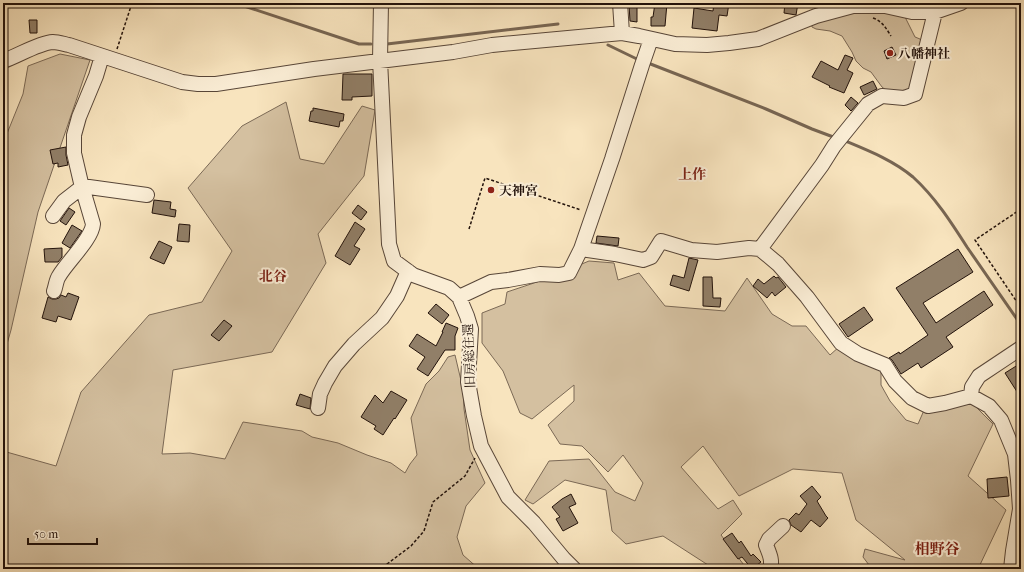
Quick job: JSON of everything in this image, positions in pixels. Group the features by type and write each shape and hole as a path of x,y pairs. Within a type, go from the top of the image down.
{"street":[{"path":"381,3 380,60 389,244 394,261 413,275 449,288 459,297 491,282 540,274 558,275 568,273 581,249 612,160 651,38"},
{"path":"620,3 622,33"},
{"path":"3,61 53,42 108,57 182,82 216,84 380,60 453,52 492,45 622,33 675,44 707,45 729,43 758,38 816,16 853,6 885,6 912,12 935,12 960,3"},
{"path":"760,249 822,165 834,146 868,104 882,96 904,98 915,94 935,12"},
{"path":"54,291 58,277 93,228 74,153 74,135 78,117 96,76 108,57"},
{"path":"53,216 64,201 82,187 147,195"},
{"path":"581,249 643,260 651,257 661,241 691,250 717,252 749,248 760,249 778,264 807,297 841,343 858,354 885,365 895,381 912,398 928,406 971,396 989,406 1001,420 1015,454 1020,509 1011,569"},
{"path":"318,408 320,394 335,366 354,344 382,318 397,296 408,271"},
{"name":"旧房総往還","path":"459,297 471,329 468,382 481,446 508,497 534,523 574,569"},
{"path":"971,396 972,387 980,376 1021,348"},
{"path":"770,569 771,558 766,545 769,539 782,526"}],"path":[{"path":"108,57 132,3"},
{"path":"870,18 880,21 891,36"},
{"path":"469,229 485,178 593,214"},
{"path":"1021,209 975,240 1021,308"},
{"path":"386,569 387,564 411,546 424,531 433,502 465,476 481,446"}],"shaded area":[{"path":"887,12 905,17 915,37 920,39 925,47 913,89 892,95 882,87 871,72 863,68 856,61 842,36 830,31 816,29 812,27 811,23 824,17 857,13"},
{"path":"60,54 90,60 38,212 11,330 3,358 4,141 23,94 28,66"},
{"path":"286,102 300,159 324,164 362,106 375,110 364,176 318,234 326,263 272,352 173,370 162,454 190,453 225,459 243,422 302,431 312,437 338,443 391,463 405,473 417,455 411,418 426,384 439,371 448,357 455,355 463,389 464,409 470,450 485,483 466,506 457,537 463,555 479,569 3,569 3,451 56,466 81,392 149,315 202,302 232,251 188,188 242,126"},
{"path":"589,261 614,263 618,280 639,273 665,306 725,311 747,278 772,314 792,326 806,326 830,355 840,346 881,365 881,385 890,401 906,420 918,424 925,408 970,401 993,424 968,476 1006,510 978,569 872,569 863,557 865,549 905,560 856,520 842,473 793,469 739,496 703,446 681,467 718,509 733,500 742,514 721,535 747,569 708,569 708,565 663,536 626,544 612,531 606,490 565,480 533,504 525,500 549,461 589,459 615,492 635,501 643,483 623,455 608,472 582,446 560,444 548,425 574,401 574,385 532,419 520,413 503,371 482,343 482,313 505,304 507,292 543,280"}],"building":[{"path":"655,3 667,3 665,26 651,26 651,17 653,17"},
{"path":"714,3 729,3 727,16 719,15 717,31 692,28 694,8 713,11"},
{"path":"785,3 798,3 796,15 784,13"},
{"path":"629,5 637,6 637,22 630,21"},
{"path":"29,20 37,20 37,33 30,33"},
{"name":"八幡神社","path":"892,47 896,55 887,59 884,51"},
{"path":"845,55 853,58 847,70 853,73 844,93 829,87 830,86 812,77 821,61 838,70"},
{"path":"343,74 372,74 372,96 352,97 352,100 342,100"},
{"path":"873,81 877,89 864,95 860,87"},
{"path":"851,97 858,103 851,111 845,105"},
{"path":"313,108 344,114 343,121 340,121 339,127 309,121"},
{"path":"66,147 68,165 58,167 58,163 53,164 50,150"},
{"path":"154,200 171,202 170,209 176,210 175,217 152,213"},
{"path":"358,205 367,212 361,220 352,213"},
{"path":"69,208 75,212 66,225 60,221"},
{"path":"355,222 365,229 354,246 360,249 350,265 335,256"},
{"path":"179,224 190,225 189,242 177,241"},
{"path":"72,225 82,231 70,248 62,243"},
{"path":"597,236 619,238 618,246 596,243"},
{"path":"159,241 172,247 164,264 150,258"},
{"path":"62,248 62,257 58,262 45,262 44,249"},
{"path":"958,249 973,272 923,303 936,323 984,291 993,305 946,337 953,347 921,368 918,363 901,374 889,358 899,352 900,354 928,335 896,288"},
{"path":"689,258 698,260 689,291 670,285 673,275 684,278"},
{"path":"774,276 776,278 778,277 786,287 775,296 772,292 767,298 753,286 758,279 764,284"},
{"path":"703,277 712,277 713,298 721,298 720,307 703,306"},
{"path":"68,293 79,297 71,320 58,316 56,322 42,318 48,297 56,299 61,295 66,297"},
{"path":"436,304 449,315 442,324 428,313"},
{"path":"864,307 873,320 848,337 839,324"},
{"path":"224,320 232,326 219,341 211,335"},
{"path":"446,323 458,328 455,336 455,350 445,350 428,376 417,369 425,357 409,346 417,334 436,346"},
{"path":"1021,363 1021,398 1005,373"},
{"path":"391,391 407,400 383,435 374,429 376,426 361,417 375,395 383,403"},
{"path":"300,394 311,398 310,409 296,405"},
{"path":"1007,477 1009,496 988,498 987,479"},
{"path":"812,486 821,497 817,501 828,518 820,527 811,520 801,532 791,525 789,520 796,513 799,515 807,504 800,496"},
{"path":"571,494 576,504 569,507 578,523 563,531 556,519 560,517 552,507"},
{"path":"732,533 739,543 741,541 751,556 753,554 761,562 752,569 742,557 738,559 723,539"}],"waterway":[{"path":"235,3 359,44 371,44"},
{"path":"387,44 558,24"},
{"path":"608,45 641,61"},
{"path":"648,63 836,138"},
{"path":"843,140 897,165 921,185 936,201 949,219 1021,325"}],"place":[{"name":"八幡神社","path":"890,53"},
{"name":"天神宮","path":"491,190"}],"district":[{"name":"上作","path":"692,174"},
{"name":"北谷","path":"273,276"},
{"name":"相野谷","path":"937,549"}]}
